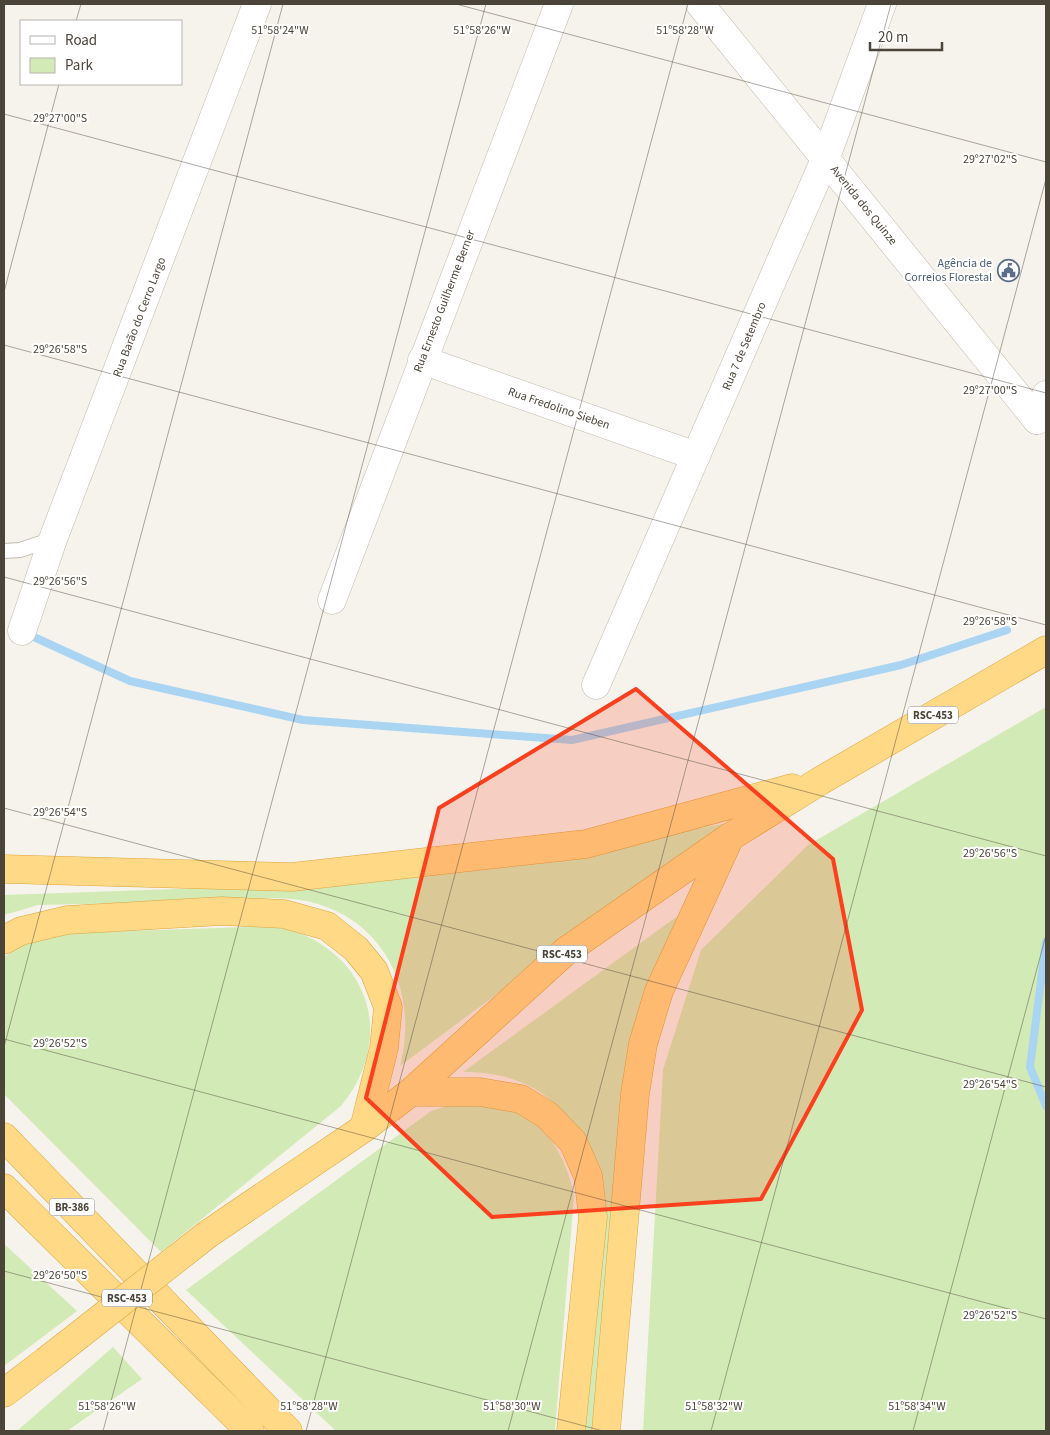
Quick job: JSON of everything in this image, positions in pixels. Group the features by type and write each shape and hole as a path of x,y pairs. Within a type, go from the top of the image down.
{"highway":[{"name":"RSC-453","path":"4,1393 208,1234 364,1128 410,1092 566,951 730,837 820,781 1046,650"},
{"path":"4,869 292,877 586,844 820,781"},
{"path":"606,1431 635,1094 643,1044 659,991 730,837"},
{"path":"4,940 21,931 67,920 222,912 284,914 327,926 356,949 374,971 388,1006 384,1048 364,1128"},
{"path":"410,1092 480,1092 521,1100 547,1115 573,1142 588,1176 593,1217 571,1431"},
{"name":"BR-386","path":"4,1137 288,1431"},
{"name":"BR-386","path":"4,1188 250,1431"}],"street":[{"name":"Rua Barão do Cerro Largo","path":"22,631 53,539 257,4"},
{"name":"Rua Ernesto Guilherme Berner","path":"332,600 559,4"},
{"name":"Avenida dos Quinze","path":"700,4 1043,415"},
{"name":"Rua 7 de Setembro","path":"596,685 826,157 882,4"},
{"name":"Rua Fredolino Sieben","path":"422,360 696,456"}],"lane":[{"path":"4,551 20,550 53,539"}],"highlighted area":[{"path":"636,689 833,859 862,1010 761,1199 492,1217 366,1098 439,808"}],"green space":[{"path":"1046,707 1046,1431 643,1431 663,1070 701,950 808,845"},
{"path":"727,823 400,1066 405,1039 405,1013 400,988 391,964 378,944 360,926 337,912 311,902 276,898 38,905 4,915 4,895 292,885 428,876 496,868"},
{"path":"690,907 671,941 596,1431 584,1431 584,1137 560,1108 532,1088 501,1076 463,1072"},
{"path":"276,926 307,936 332,952 351,972 364,996 370,1022 368,1050 359,1078 341,1106 161,1252 4,1094 4,957 31,940 64,933"},
{"path":"470,1103 509,1110 522,1115 534,1123 553,1143 571,1182 574,1196 555,1431 336,1431 186,1290 431,1111 450,1105"},
{"path":"4,1244 77,1311 4,1366"},
{"path":"113,1347 142,1379 67,1431 17,1431"}],"waterway":[{"path":"36,638 130,681 303,720 572,740 901,665 1007,630"},
{"path":"1046,942 1030,1067 1046,1106"}],"place":[{"name":"Agência de Correios Florestal","path":"1008,270"}]}
